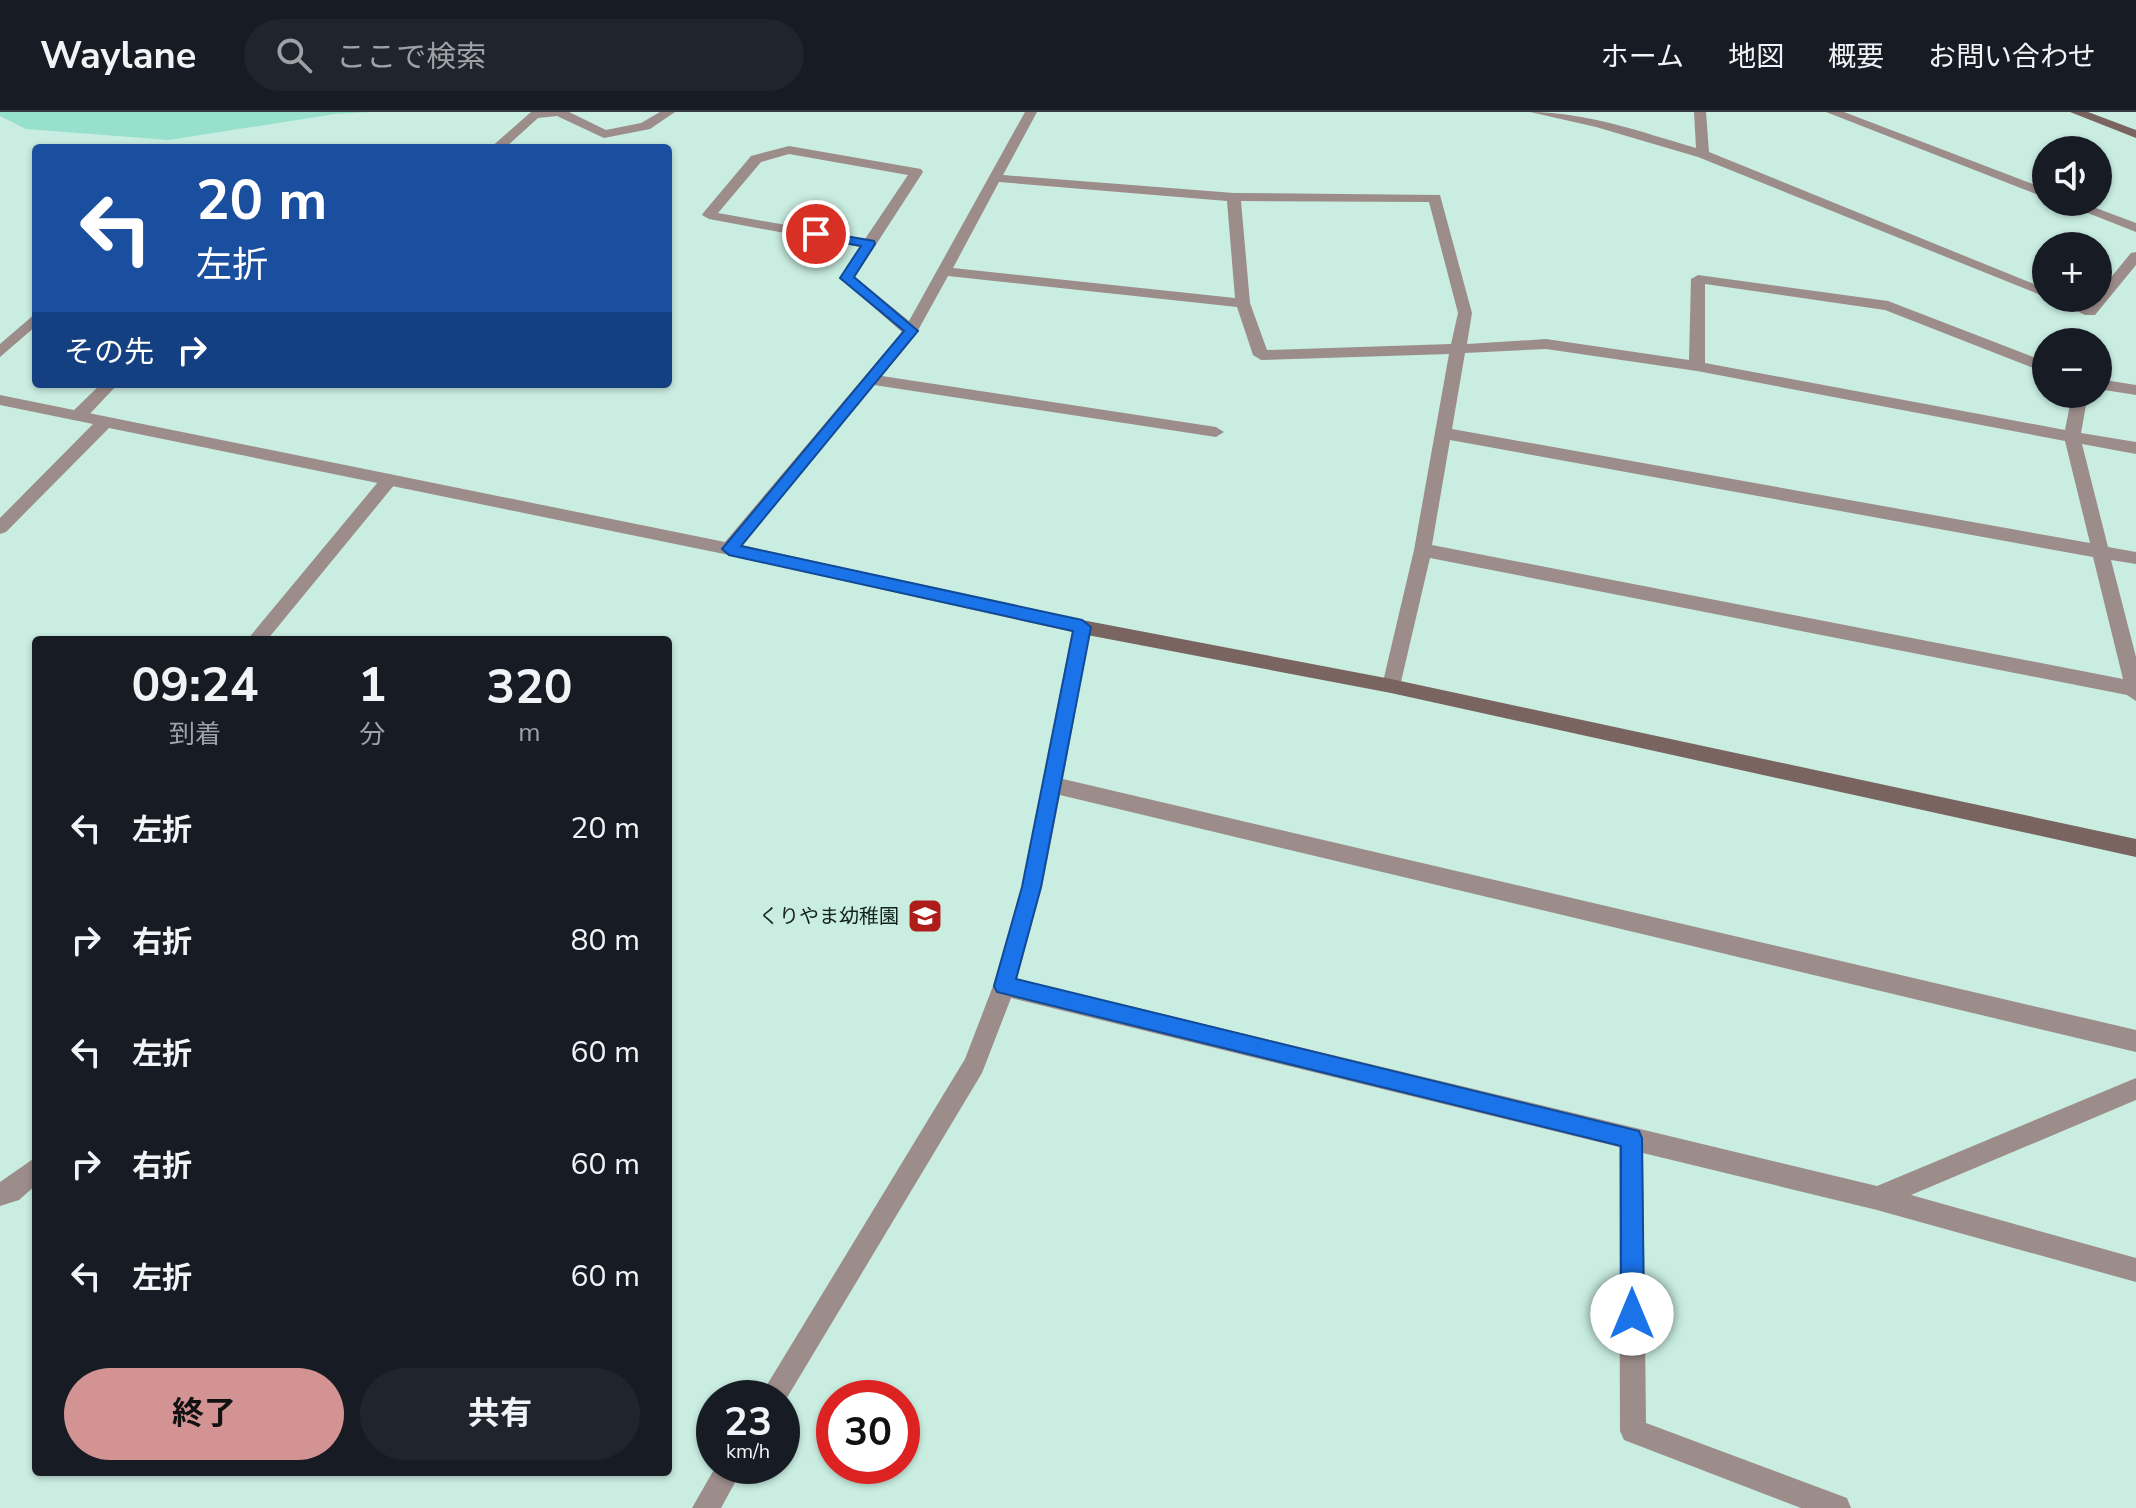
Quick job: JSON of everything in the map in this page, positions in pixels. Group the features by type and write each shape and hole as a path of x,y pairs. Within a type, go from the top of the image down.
{"street":[{"path":"501,144 534,115 559,112 604,134 645,126 669,112"},
{"path":"729,549 911,331 1031,112"},
{"path":"1536,112 1598,123 1703,154 2032,288"},
{"path":"1700,112 1703,154"},
{"path":"1832,112 2032,189"},
{"path":"2076,112 2136,134"},
{"path":"869,244 709,215 756,159 789,150 916,172 847,278 911,331"},
{"path":"995,178 1234,197 1435,198 1465,313 1423,550 1391,686"},
{"path":"1234,197 1243,303 1261,355 1546,344 1697,366 2136,448"},
{"path":"2104,216 2136,228"},
{"path":"2112,285 2136,256"},
{"path":"944,271 1243,303"},
{"path":"1697,366 1698,279 1888,306 2032,363"},
{"path":"0,352 32,322"},
{"path":"872,380 1216,432"},
{"path":"2112,386 2136,390"},
{"path":"78,416 106,388"},
{"path":"0,400 729,549 1082,627 1391,686 2136,848"},
{"path":"1423,550 2136,691 2072,436 2077,408"},
{"path":"0,528 106,421"},
{"path":"1444,433 2136,558"},
{"path":"259,636 389,480"},
{"path":"783,1380 974,1065 1004,986 1032,887 1082,627"},
{"path":"1052,785 2136,1041"},
{"path":"1004,986 1877,1198 2136,1270"},
{"path":"1877,1198 2136,1089"},
{"path":"1631,1138 1633,1431 1837,1508"},
{"path":"0,1194 11,1192 32,1173"},
{"path":"706,1508 720,1484"}],"green space":[{"path":"0,112 371,112 335,114 169,140 26,129 0,116"}],"place":[{"name":"くりやま幼稚園","path":"925,916"}],"route":[{"path":"816,234 869,244 847,278 911,331 729,549 1082,627 1032,887 1004,986 1631,1138 1632,1314"}]}
